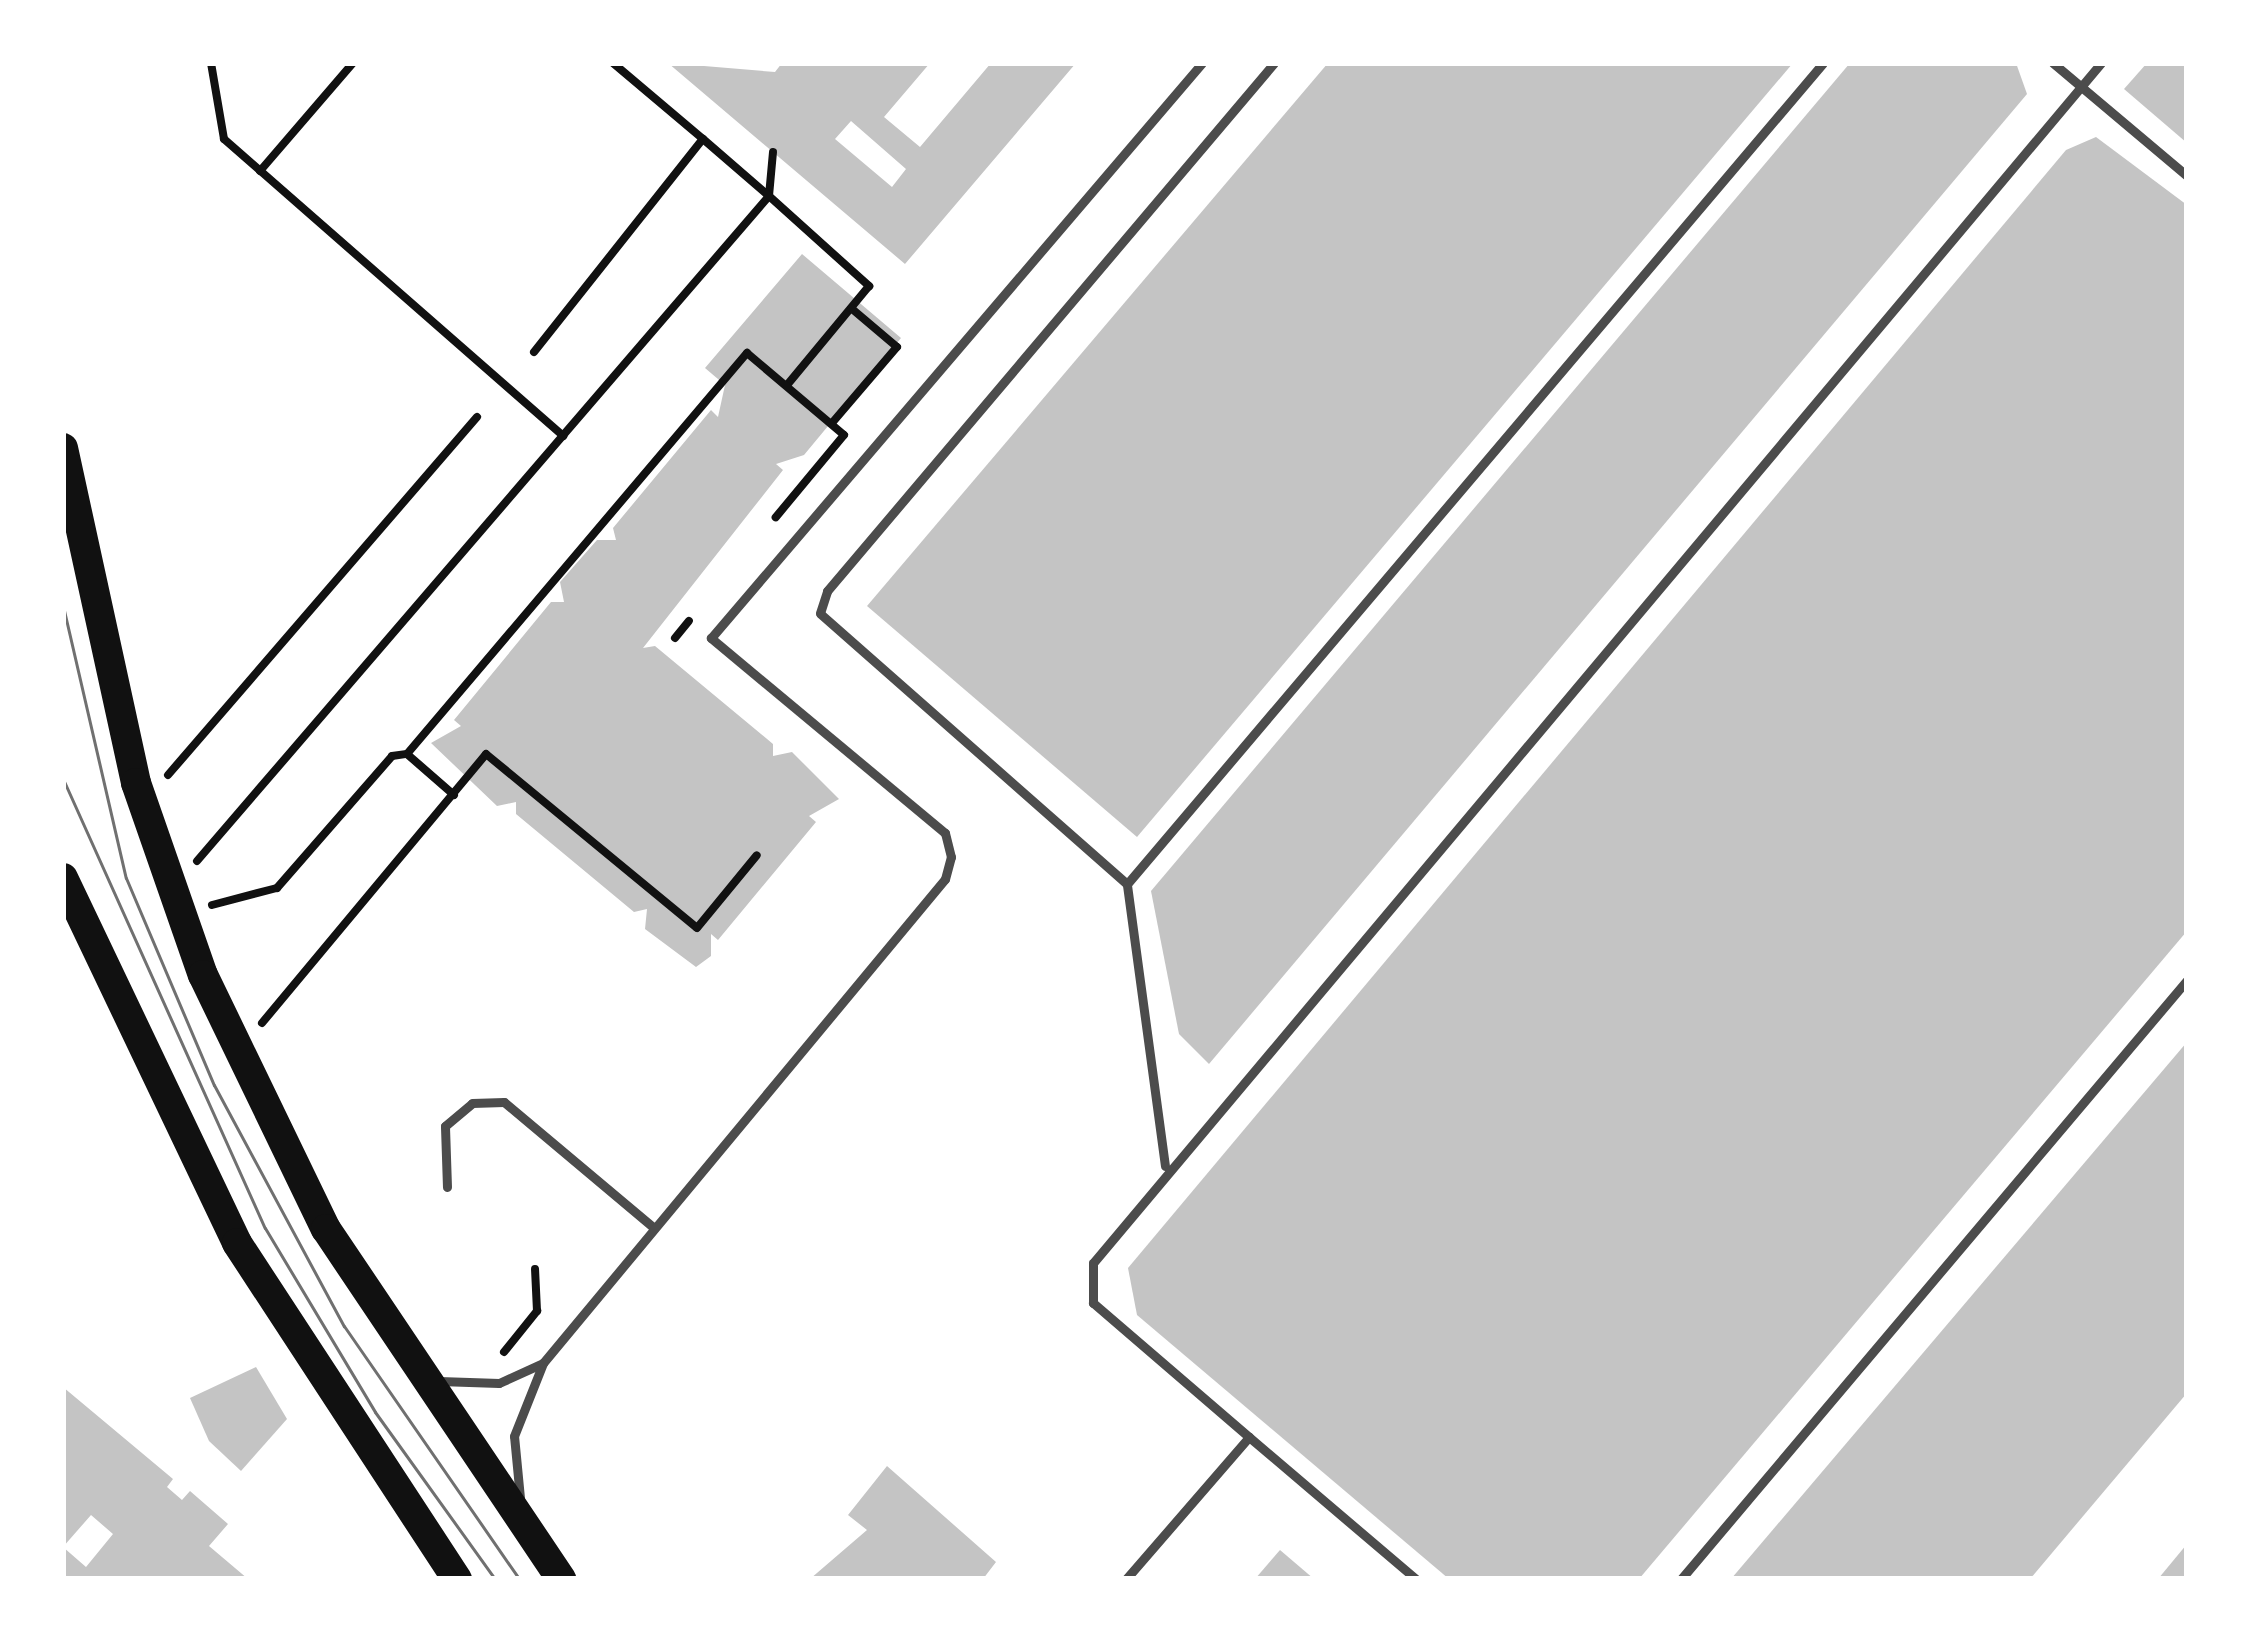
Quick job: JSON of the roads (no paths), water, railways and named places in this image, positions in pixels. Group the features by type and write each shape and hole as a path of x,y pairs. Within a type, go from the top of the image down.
{"main road":[{"path":"63,448 164,882 283,1147 415,1373 561,1579"},
{"path":"63,878 237,1244 457,1579"}],"lane":[{"path":"526,1532 514,1436 543,1363 945,879 951,857 945,833 711,638 1202,63"},
{"path":"1166,1166 1127,884 820,613 826,591 1274,63"},
{"path":"1127,884 1823,63"},
{"path":"2053,63 2187,176"},
{"path":"1416,1579 1249,1436 1086,1285 1166,1166 2101,63"},
{"path":"1681,1579 2187,980"},
{"path":"447,1187 445,1126 472,1103 504,1102 653,1227"},
{"path":"415,1373 484,1385 543,1363"},
{"path":"1126,1579 1249,1436"}],"tram line":[{"path":"63,606 126,878 214,1085 344,1326 519,1579"},
{"path":"63,779 265,1228 375,1412 495,1579"}]}
